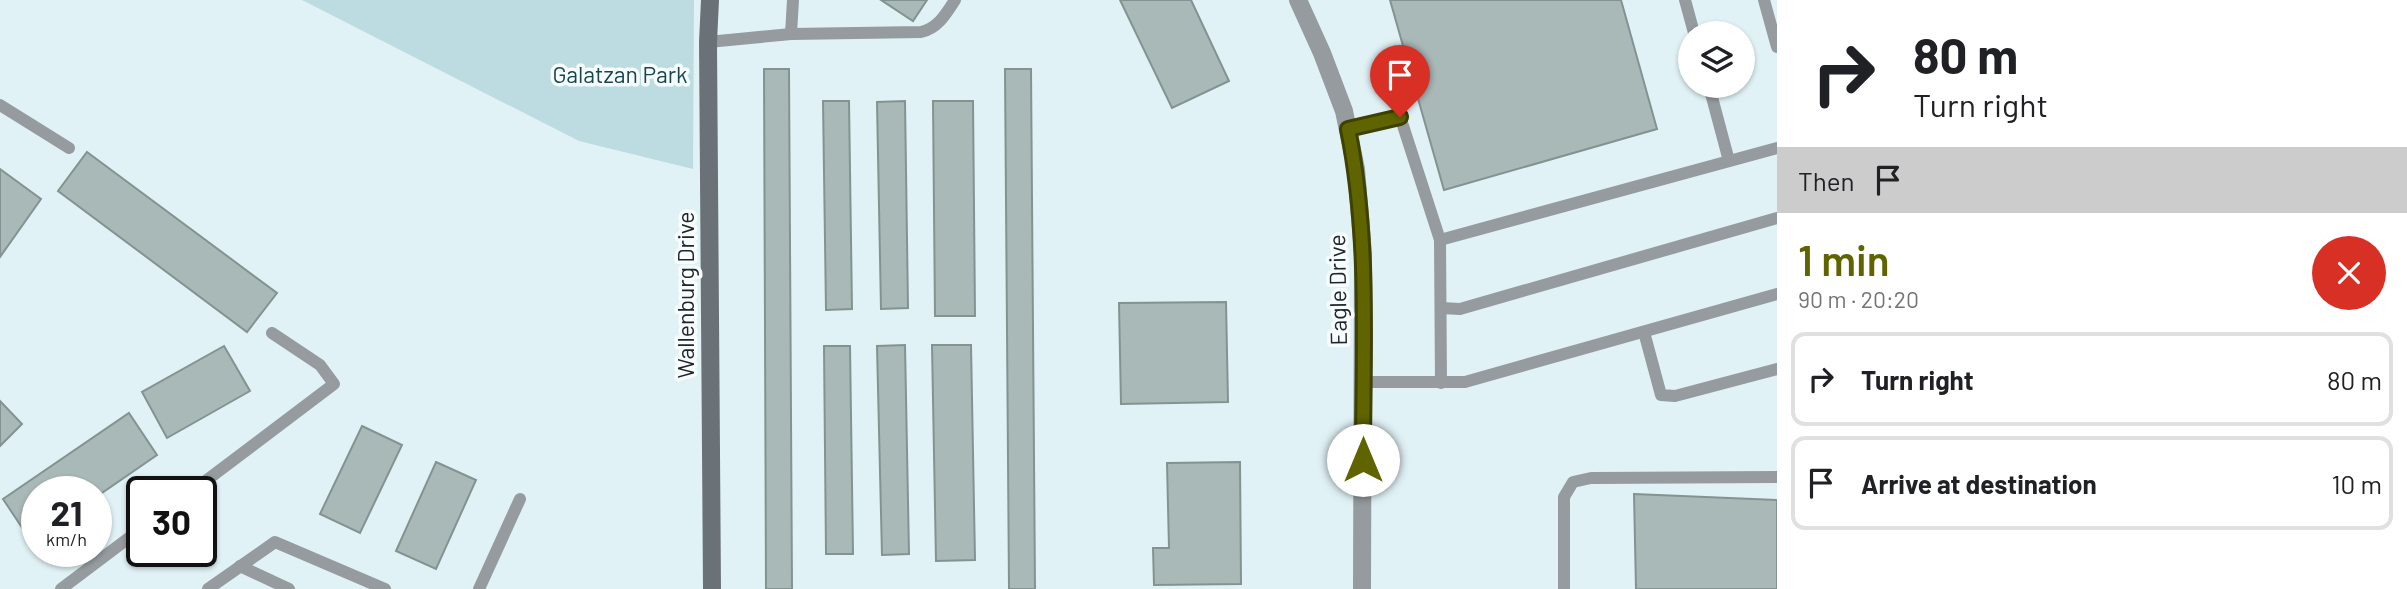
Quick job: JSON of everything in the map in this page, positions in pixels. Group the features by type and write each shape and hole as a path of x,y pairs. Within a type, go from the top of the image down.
{"street":[{"name":"Wallenburg Drive","path":"710,0 708,42 712,589"},
{"name":"Eagle Drive","path":"1298,0 1322,52 1348,129 1356,169 1363,254 1362,589"}],"lane":[{"path":"791,34 793,0"},
{"path":"708,42 791,34 921,32 930,30 942,20 956,0"},
{"path":"1685,0 1691,21"},
{"path":"1764,0 1777,47"},
{"path":"1712,98 1729,161"},
{"path":"1396,104 1440,240 1441,383"},
{"path":"0,105 69,148"},
{"path":"1348,129 1400,117"},
{"path":"1440,240 1777,148"},
{"path":"1441,308 1460,309 1777,218"},
{"path":"1363,382 1465,382 1777,294"},
{"path":"1644,332 1661,395 1675,396 1777,369"},
{"path":"212,476 334,384 320,365 272,333"},
{"path":"1564,589 1564,497 1573,482 1591,478 1777,477"},
{"path":"479,589 520,499"},
{"path":"61,589 126,540"},
{"path":"208,589 275,542 385,589"},
{"path":"240,566 289,589"}],"green space":[{"name":"Galatzan Park","path":"302,0 694,0 693,169 579,141"}],"building":[{"path":"881,0 927,0 913,21"},
{"path":"1120,0 1191,0 1229,81 1172,108"},
{"path":"1390,0 1621,0 1657,129 1444,190"},
{"path":"764,69 789,69 792,589 766,589"},
{"path":"1005,69 1031,69 1035,589 1009,589"},
{"path":"823,101 849,101 852,309 826,310"},
{"path":"905,101 908,308 881,309 877,102"},
{"path":"933,101 973,101 975,316 935,316"},
{"path":"87,152 277,293 247,332 58,191"},
{"path":"0,169 41,199 0,257"},
{"path":"1226,302 1228,402 1121,404 1119,303"},
{"path":"905,345 909,554 882,555 877,346"},
{"path":"932,345 971,345 975,560 936,561"},
{"path":"224,346 250,391 167,438 142,392"},
{"path":"824,346 850,346 853,554 826,554"},
{"path":"0,401 22,424 0,446"},
{"path":"129,413 157,455 112,486 112,476 37,476"},
{"path":"362,426 402,445 360,533 320,514"},
{"path":"436,462 476,480 436,569 396,551"},
{"path":"1240,462 1241,584 1154,585 1153,548 1169,548 1167,463"},
{"path":"21,487 21,526 3,499"},
{"path":"1634,494 1777,500 1777,589 1636,589"}],"route":[{"path":"1363,460 1363,254 1356,169 1348,129 1400,117"}]}
